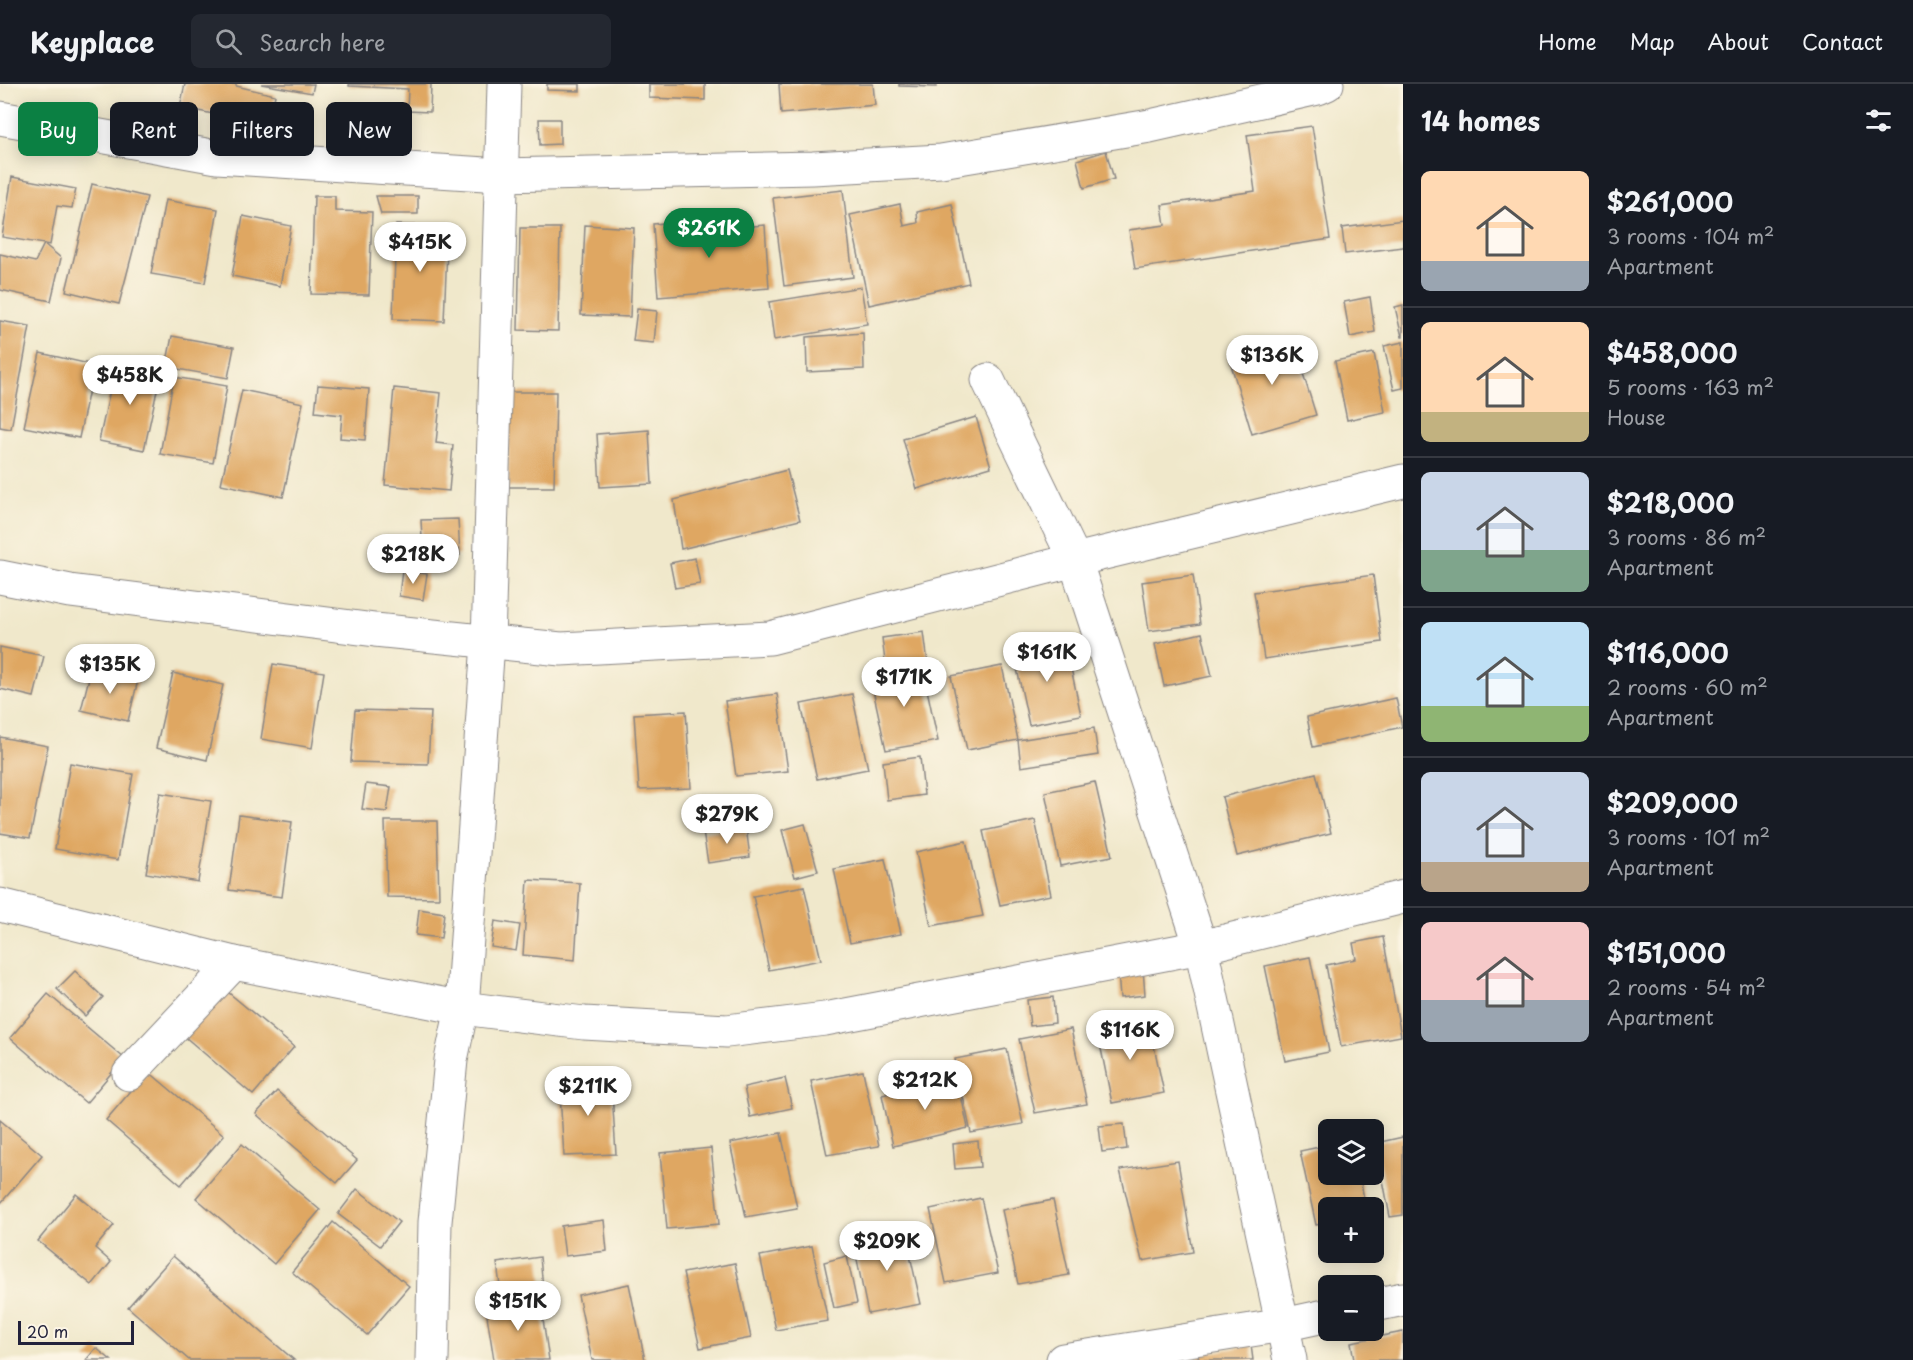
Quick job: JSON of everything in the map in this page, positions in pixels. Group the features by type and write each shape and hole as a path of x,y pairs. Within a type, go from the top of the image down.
{"street":[{"path":"432,1360 435,1222 451,1059 462,1008 488,643 504,84"},
{"path":"0,118 217,157 501,175 813,168 941,161 1150,126 1318,88 1327,84"},
{"path":"987,380 1075,560 1201,947 1290,1360"},
{"path":"0,577 70,591 375,630 561,649 770,638 1075,560 1403,481"},
{"path":"0,905 234,963 462,1008 584,1023 726,1031 825,1019 1201,947 1403,897"},
{"path":"129,1074 234,963"},
{"path":"1384,1303 1403,1299"},
{"path":"1063,1360 1318,1317"}],"building":[{"path":"185,84 236,84 236,86 275,95 274,102 210,102 210,113 198,111 198,102 181,102"},
{"path":"261,84 314,84 312,93"},
{"path":"349,84 431,84 430,112 412,111 412,102 407,102 408,89 349,86"},
{"path":"547,84 580,84 580,91 547,90"},
{"path":"649,84 705,84 705,100 649,98"},
{"path":"779,84 873,84 875,105 781,114"},
{"path":"899,84 936,84 936,87 899,86"},
{"path":"539,119 560,119 560,144 540,145"},
{"path":"1312,126 1330,239 1135,269 1129,230 1165,225 1162,205 1255,191 1247,135"},
{"path":"1106,151 1114,179 1084,188 1077,160"},
{"path":"12,177 76,189 72,208 57,206 50,245 2,237"},
{"path":"92,184 147,197 119,304 66,291"},
{"path":"843,190 853,277 784,286 773,198"},
{"path":"314,196 335,196 335,211 372,212 369,295 311,294"},
{"path":"376,196 418,196 418,214 381,214"},
{"path":"165,200 218,209 205,283 151,274"},
{"path":"900,204 904,226 918,223 917,212 952,204 969,283 869,305 850,215"},
{"path":"243,216 291,226 280,286 232,276"},
{"path":"703,220 704,230 765,225 769,288 658,297 653,224"},
{"path":"1403,220 1403,247 1345,254 1342,228"},
{"path":"396,225 448,226 444,321 393,319"},
{"path":"585,225 634,228 630,317 581,315"},
{"path":"520,228 560,228 558,331 518,330"},
{"path":"44,244 61,258 51,301 0,290 0,254 35,262"},
{"path":"861,287 867,324 774,340 769,302"},
{"path":"1370,297 1375,332 1350,337 1344,302"},
{"path":"1403,305 1403,337 1402,337 1395,307"},
{"path":"637,309 657,311 654,343 633,341"},
{"path":"0,321 30,326 11,429 0,427"},
{"path":"863,333 864,369 807,372 806,337"},
{"path":"172,336 234,347 228,378 166,367"},
{"path":"1292,338 1316,415 1252,434 1229,358"},
{"path":"1403,342 1403,388 1394,390 1384,346"},
{"path":"40,353 94,365 79,438 24,427"},
{"path":"1374,353 1385,412 1347,420 1335,361"},
{"path":"116,362 161,372 144,450 99,441"},
{"path":"174,377 227,386 213,463 160,454"},
{"path":"318,385 369,389 365,440 340,438 342,415 315,412"},
{"path":"394,388 441,393 436,443 453,445 449,491 385,485"},
{"path":"242,390 303,403 283,497 221,484"},
{"path":"509,392 556,392 554,487 508,487"},
{"path":"976,417 991,467 917,489 903,439"},
{"path":"649,430 652,484 600,487 597,434"},
{"path":"787,470 800,520 681,549 674,500"},
{"path":"458,519 460,555 423,557 421,520"},
{"path":"695,558 700,584 675,588 670,563"},
{"path":"402,570 427,574 423,600 399,596"},
{"path":"1193,575 1200,624 1149,631 1142,582"},
{"path":"1373,575 1382,642 1264,659 1254,592"},
{"path":"924,632 928,663 886,669 882,638"},
{"path":"1202,633 1212,676 1164,686 1155,644"},
{"path":"1065,640 1081,715 1029,725 1013,650"},
{"path":"0,647 44,656 34,697 0,689"},
{"path":"273,664 324,672 312,748 261,739"},
{"path":"922,666 938,741 886,750 870,676"},
{"path":"1002,666 1018,740 967,750 951,676"},
{"path":"91,670 138,680 128,721 81,710"},
{"path":"173,673 223,685 207,760 156,748"},
{"path":"777,694 788,771 736,776 725,701"},
{"path":"852,694 868,769 817,779 801,704"},
{"path":"1396,698 1402,727 1313,747 1307,717"},
{"path":"355,710 431,712 428,764 351,762"},
{"path":"686,711 691,788 639,790 634,714"},
{"path":"1094,728 1098,755 1021,767 1018,740"},
{"path":"0,737 48,746 30,838 0,833"},
{"path":"920,757 924,795 887,800 883,762"},
{"path":"70,763 133,774 118,860 55,849"},
{"path":"1316,773 1331,833 1237,856 1222,797"},
{"path":"1095,782 1112,856 1060,866 1045,792"},
{"path":"366,784 391,787 387,812 362,809"},
{"path":"160,793 211,801 198,882 146,873"},
{"path":"239,815 292,822 282,897 229,890"},
{"path":"1035,820 1051,895 1000,905 983,831"},
{"path":"385,821 437,821 439,898 387,897"},
{"path":"805,824 818,871 795,877 782,830"},
{"path":"746,827 750,857 708,863 703,832"},
{"path":"966,841 983,916 931,926 916,852"},
{"path":"885,859 901,934 850,943 834,869"},
{"path":"528,880 580,883 575,960 523,955"},
{"path":"804,886 821,960 769,970 753,896"},
{"path":"419,909 444,913 441,938 416,935"},
{"path":"495,921 520,925 516,951 491,947"},
{"path":"1383,937 1401,1036 1341,1047 1326,965 1356,959 1353,943"},
{"path":"1310,957 1329,1052 1285,1061 1265,966"},
{"path":"1143,969 1145,995 1120,998 1118,972"},
{"path":"75,971 103,997 85,1016 57,989"},
{"path":"217,983 294,1047 253,1095 177,1030"},
{"path":"48,994 124,1058 86,1103 10,1038"},
{"path":"1053,997 1055,1023 1030,1026 1027,1000"},
{"path":"1148,1018 1164,1093 1112,1103 1097,1029"},
{"path":"1071,1029 1087,1104 1035,1113 1019,1039"},
{"path":"1007,1049 1023,1124 971,1133 955,1059"},
{"path":"148,1071 224,1135 181,1185 106,1120"},
{"path":"863,1071 879,1146 827,1155 811,1081"},
{"path":"957,1076 968,1128 893,1146 882,1095"},
{"path":"611,1077 616,1154 564,1156 559,1080"},
{"path":"785,1078 792,1108 750,1117 744,1087"},
{"path":"277,1091 357,1160 337,1183 256,1114"},
{"path":"0,1120 42,1155 0,1204"},
{"path":"1124,1124 1127,1149 1102,1152 1099,1126"},
{"path":"781,1133 797,1208 746,1217 730,1143"},
{"path":"1403,1137 1403,1215 1390,1217 1384,1185 1384,1141"},
{"path":"978,1141 980,1167 955,1169 953,1144"},
{"path":"242,1144 320,1210 274,1264 196,1198"},
{"path":"1318,1147 1318,1185 1361,1185 1364,1197 1318,1197 1318,1225 1316,1225 1300,1151"},
{"path":"711,1148 719,1224 667,1229 660,1153"},
{"path":"1178,1161 1193,1252 1142,1261 1120,1170"},
{"path":"357,1189 399,1222 380,1246 338,1214"},
{"path":"76,1194 114,1225 95,1248 111,1262 92,1285 38,1241"},
{"path":"981,1198 998,1273 946,1283 930,1209"},
{"path":"1053,1200 1069,1275 1018,1284 1002,1210"},
{"path":"604,1220 607,1251 565,1256 561,1226"},
{"path":"333,1222 409,1286 367,1335 292,1272"},
{"path":"904,1229 921,1304 868,1314 853,1240"},
{"path":"812,1246 828,1321 776,1330 760,1256"},
{"path":"173,1256 294,1360 189,1360 128,1307"},
{"path":"847,1256 857,1303 834,1308 824,1262"},
{"path":"540,1257 543,1288 501,1294 497,1263"},
{"path":"735,1263 751,1338 700,1348 683,1273"},
{"path":"629,1284 645,1360 592,1360 578,1295"},
{"path":"540,1299 549,1360 494,1360 486,1309"},
{"path":"1403,1332 1403,1360 1354,1360 1351,1342 1384,1341 1384,1336"},
{"path":"1251,1345 1253,1360 1199,1360 1198,1355"},
{"path":"96,1348 111,1360 86,1360"}]}
